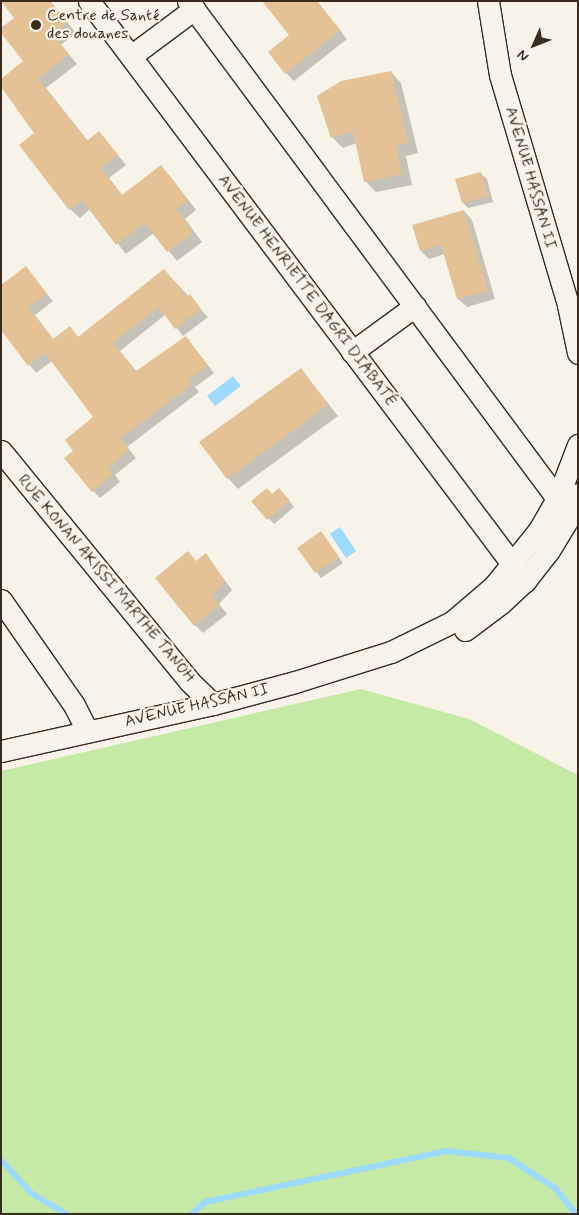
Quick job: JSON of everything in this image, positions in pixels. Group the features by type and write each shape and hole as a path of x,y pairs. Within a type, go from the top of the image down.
{"street":[{"name":"AVENUE HENRIETTE DAGRI DIABATÉ","path":"89,1 519,573"},
{"name":"AVENUE HASSAN II","path":"488,1 500,75 568,305 578,353"},
{"path":"131,56 191,5 415,306 568,496"},
{"path":"352,352 415,306"},
{"name":"AVENUE HASSAN II","path":"1,750 213,704 391,652 452,622 548,552 570,516 568,496 578,445"},
{"name":"RUE KONAN AKISSI MARTHE TANOH","path":"1,451 190,682 213,704"},
{"name":"AVENUE HASSAN II","path":"519,573 568,496"},
{"path":"1,600 74,705 87,731"}],"green space":[{"path":"361,689 469,719 578,775 578,1214 1,1214 1,771"}],"water":[{"path":"233,376 241,386 215,406 207,396"},
{"path":"340,527 356,551 346,558 330,534"}],"building":[{"path":"1,1 50,1 68,23 53,35 69,54 38,79 87,141 99,131 118,155 101,168 122,195 161,165 188,200 176,209 194,232 167,252 145,223 116,245 82,200 69,210 19,145 34,133 1,87 1,79 23,61 1,33 1,28 14,18"},
{"path":"262,1 317,1 340,30 285,74 268,52 289,35"},
{"path":"391,71 408,143 396,146 402,174 364,182 353,131 331,138 317,96 341,81"},
{"path":"481,172 488,196 462,203 455,179"},
{"path":"464,210 488,291 457,299 441,245 420,251 412,225"},
{"path":"26,266 47,294 28,307 53,339 70,326 78,337 164,269 187,297 190,294 201,309 175,329 159,307 113,343 136,371 186,336 208,366 189,379 192,384 120,439 130,450 109,467 114,474 92,492 64,458 73,451 65,440 93,417 45,353 28,366 1,330 1,285"},
{"path":"301,368 328,405 227,479 199,442"},
{"path":"267,488 272,494 279,488 290,501 267,520 251,501"},
{"path":"321,531 339,557 315,573 297,548"},
{"path":"188,551 196,561 206,553 225,581 212,595 219,605 194,626 155,578"}],"waterway":[{"path":"192,1214 205,1202 446,1151 509,1158 555,1188 576,1214"},
{"path":"1,1160 31,1193 66,1214"}],"place":[{"name":"Centre de Santé des douanes","path":"36,25"}]}
